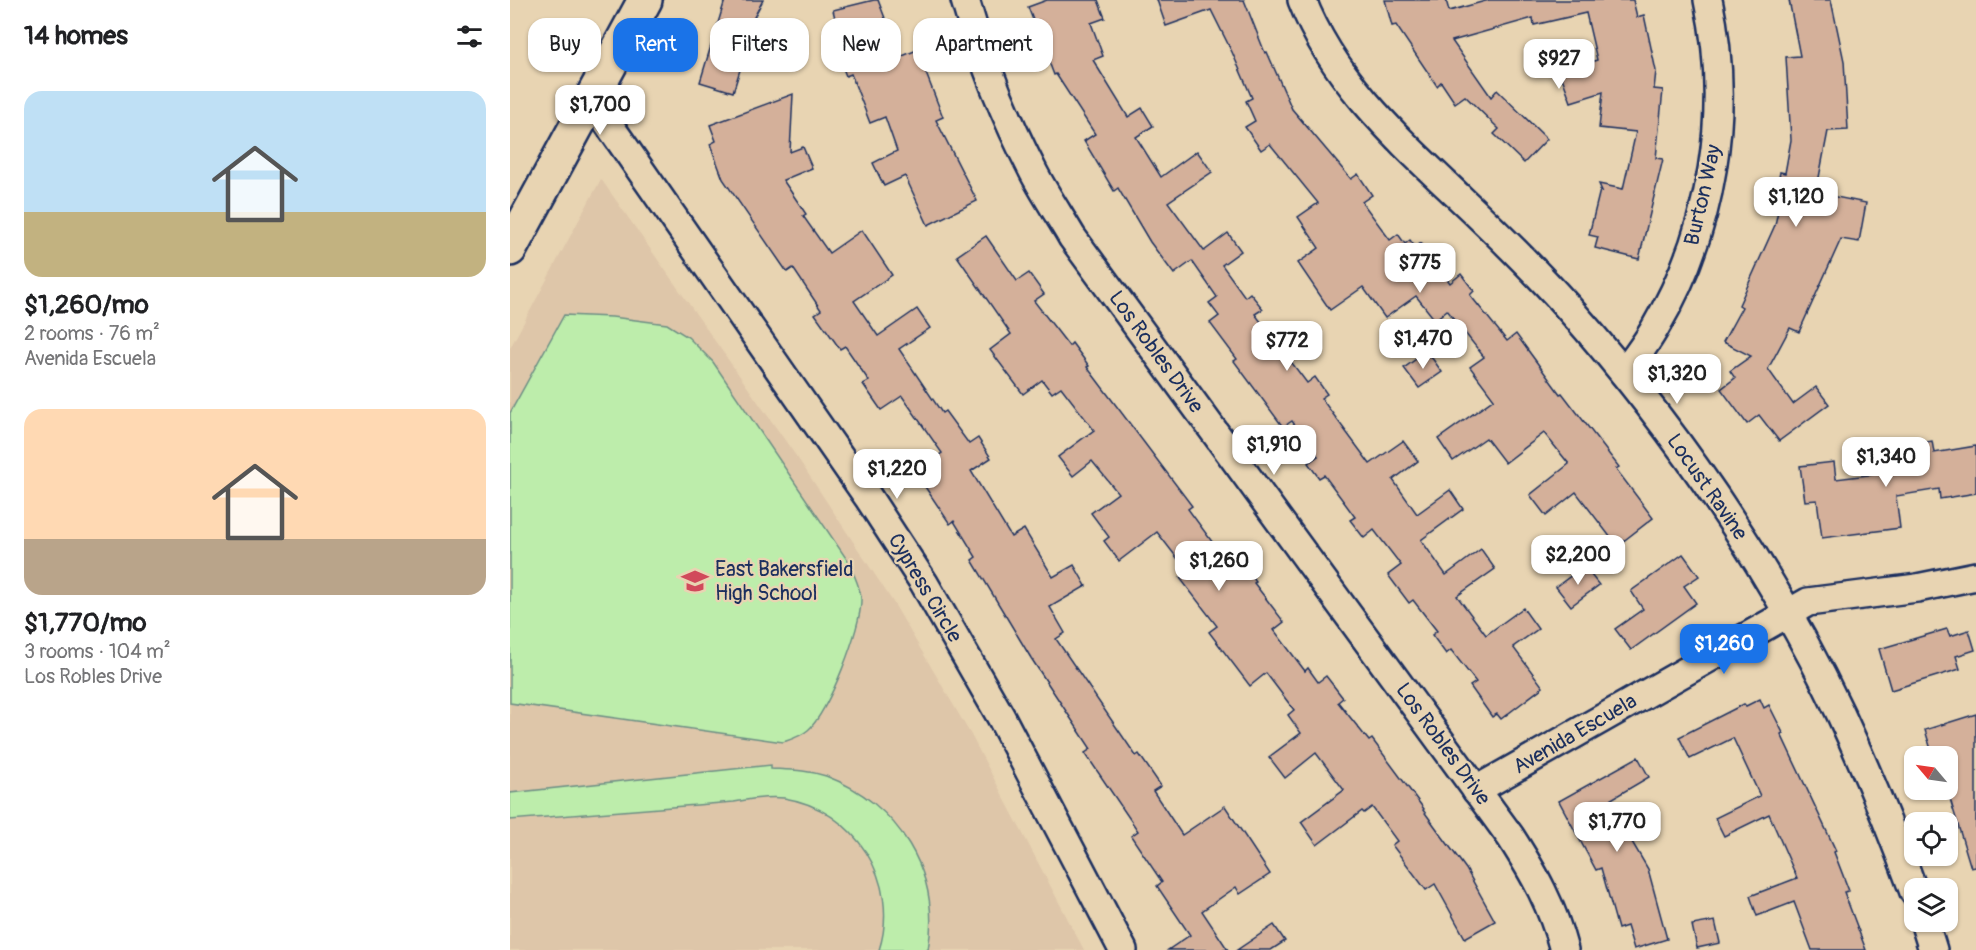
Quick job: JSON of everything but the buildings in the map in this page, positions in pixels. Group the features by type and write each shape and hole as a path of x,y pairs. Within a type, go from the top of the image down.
{"street":[{"path":"511,242 645,0"},
{"name":"Los Robles Drive","path":"965,0 975,34 1003,108 1035,174 1072,237 1510,836 1538,880 1557,924 1564,950"},
{"name":"Locust Ravine","path":"1302,0 1327,50 1353,88 1388,129 1501,237 1565,304 1624,374 1689,458 1740,534 1788,614 1840,713 1890,826 1909,878"},
{"name":"Burton Way","path":"1624,374 1655,328 1681,278 1700,225 1712,172 1718,124 1718,69 1708,0"},
{"name":"Cypress Circle","path":"591,99 868,497 924,584 1001,717 1123,950"},
{"name":"Avenida Escuela","path":"1476,790 1808,602 1917,588 1976,576"},
{"path":"1927,932 1933,950"}],"shaded area":[{"name":"East Bakersfield High School","path":"601,179 801,463 893,602 971,735 1084,950 510,950 510,348"}],"green space":[{"path":"564,315 612,317 667,324 688,337 713,362 850,564 861,595 856,629 842,669 825,706 808,730 796,738 783,742 510,703 510,413"},
{"path":"771,765 771,769 806,771 826,776 852,788 894,823 909,844 921,868 928,894 931,922 928,950 879,950 884,924 883,899 877,875 866,853 851,833 832,817 809,805 784,798 765,798 510,820 510,793"}],"place":[{"name":"East Bakersfield High School","path":"695,581"}]}
